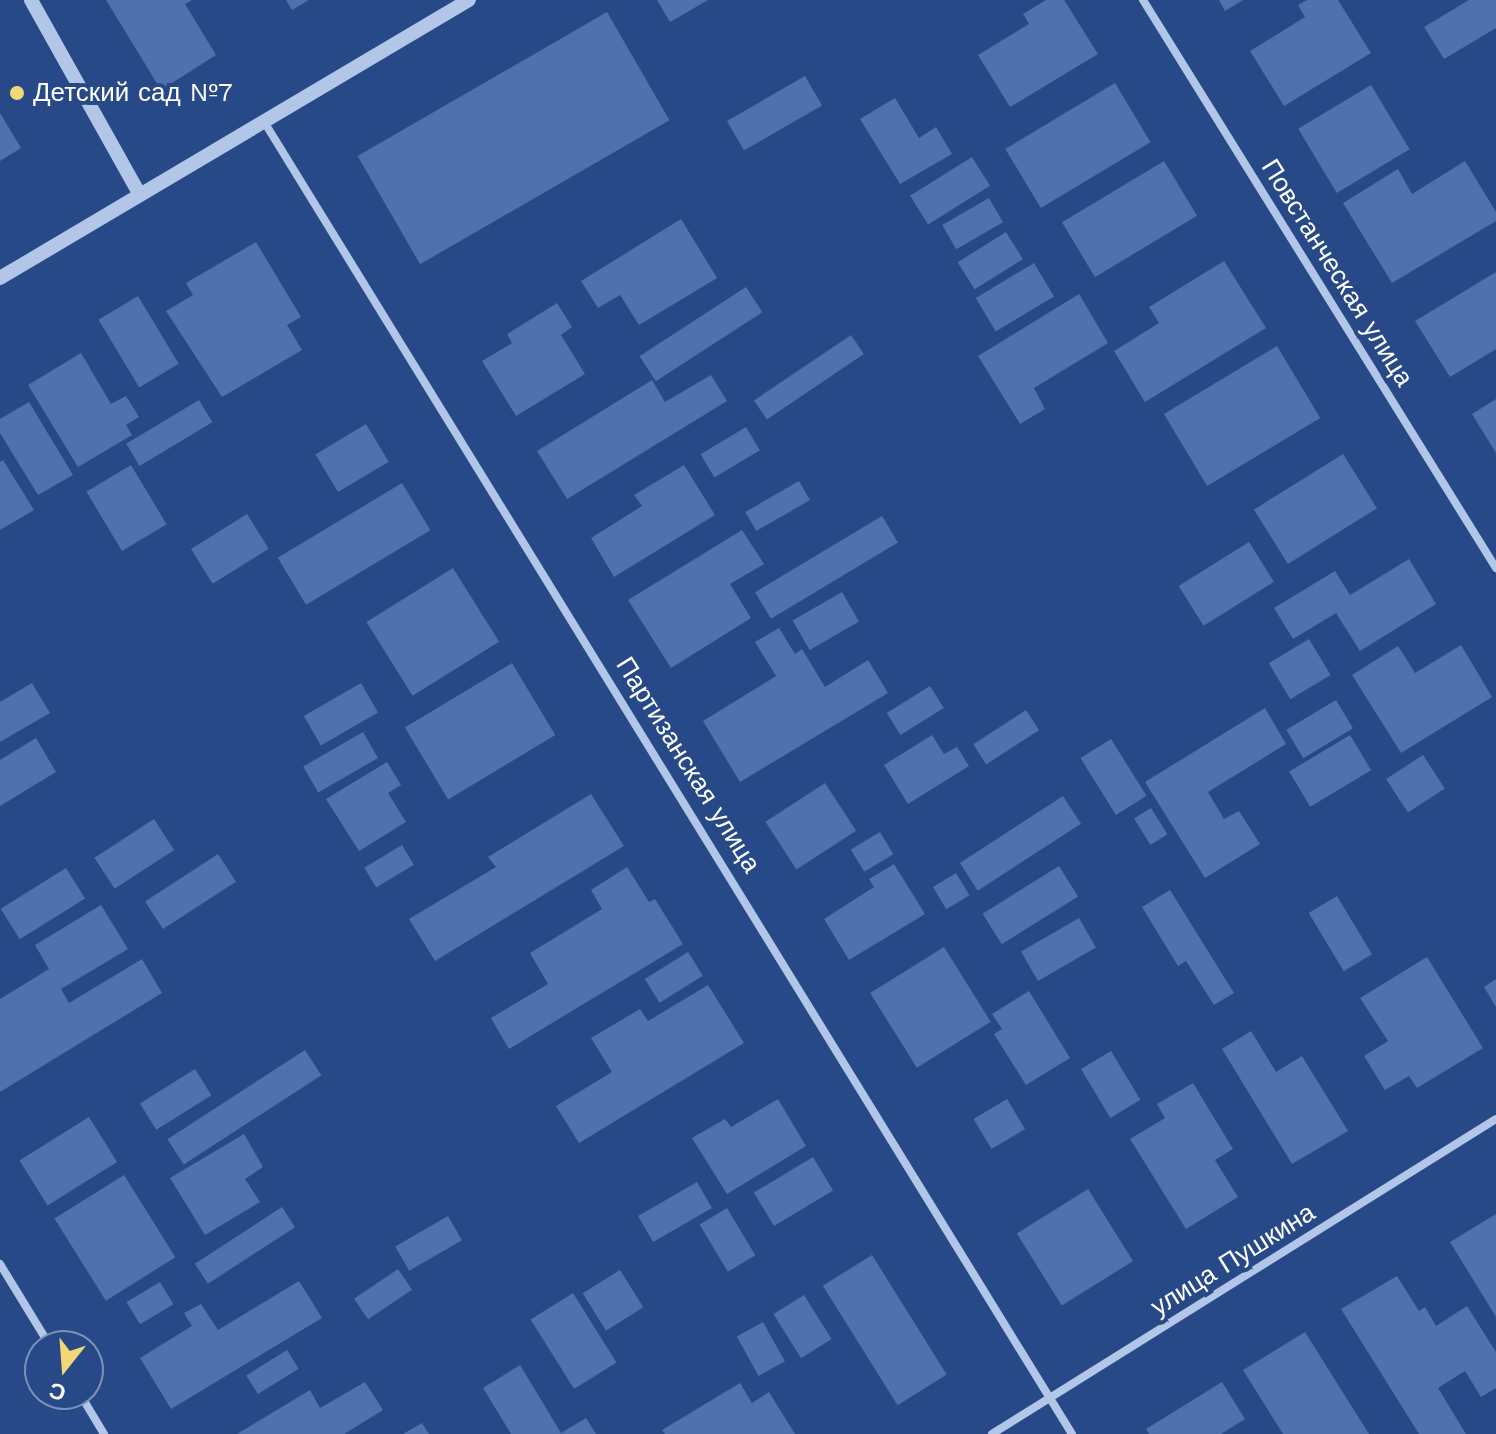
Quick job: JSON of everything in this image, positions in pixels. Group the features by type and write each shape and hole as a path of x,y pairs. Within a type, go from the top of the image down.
{"street":[{"path":"31,0 139,193"},
{"path":"0,278 469,0"},
{"name":"Повстанческая улица","path":"1143,0 1496,568"},
{"name":"Партизанская улица","path":"263,120 1072,1434"},
{"name":"улица Пушкина","path":"992,1434 1496,1119"},
{"path":"0,1264 40,1330"},
{"path":"90,1410 104,1434"}],"building":[{"path":"106,0 192,0 185,4 216,55 161,90"},
{"path":"286,0 309,0 292,10"},
{"path":"657,0 708,0 670,22"},
{"path":"1046,0 1064,0 1098,54 1010,107 978,55 1029,24 1023,14"},
{"path":"1219,0 1243,0 1225,11"},
{"path":"1307,0 1338,0 1371,53 1284,106 1250,51 1305,17 1298,5"},
{"path":"1469,0 1496,0 1496,28 1444,59 1424,27"},
{"path":"607,12 670,120 420,264 358,156"},
{"path":"805,76 822,105 744,150 727,121"},
{"path":"1115,83 1151,142 1041,208 1005,149"},
{"path":"1371,85 1410,149 1337,193 1298,129"},
{"path":"895,98 919,138 936,127 952,154 900,184 860,119"},
{"path":"0,113 21,148 0,161"},
{"path":"972,157 990,186 928,225 910,196"},
{"path":"1164,161 1197,216 1095,277 1062,222"},
{"path":"1465,161 1496,212 1496,221 1392,283 1343,203 1398,169 1412,194"},
{"path":"989,198 1003,222 956,249 942,225"},
{"path":"681,219 717,278 639,325 620,295 598,308 581,281"},
{"path":"1006,232 1023,259 975,289 958,262"},
{"path":"256,242 301,317 287,325 302,350 222,397 166,311 193,295 186,283"},
{"path":"1224,261 1266,328 1145,402 1114,351 1159,323 1149,307"},
{"path":"1034,263 1054,296 996,331 976,298"},
{"path":"1496,272 1496,349 1450,377 1415,321"},
{"path":"746,287 762,312 656,381 639,356"},
{"path":"1079,294 1108,343 1034,388 1045,409 1020,424 978,356"},
{"path":"138,296 179,364 139,387 99,320"},
{"path":"557,303 572,327 561,335 585,374 516,416 482,361 512,343 507,334"},
{"path":"851,335 864,354 767,419 754,400"},
{"path":"1277,346 1320,418 1207,486 1164,414"},
{"path":"81,353 111,404 126,396 139,417 126,425 132,435 78,467 28,385"},
{"path":"711,375 727,401 567,499 537,451 652,380 665,402"},
{"path":"1496,399 1496,453 1472,414"},
{"path":"199,400 212,422 140,466 126,444"},
{"path":"29,402 73,475 38,495 0,433 0,419"},
{"path":"366,424 389,462 338,492 315,454"},
{"path":"746,427 760,450 714,477 701,454"},
{"path":"1343,454 1377,508 1288,564 1254,510"},
{"path":"3,460 34,510 0,530 0,462"},
{"path":"131,465 167,524 122,551 86,492"},
{"path":"684,465 715,515 614,577 591,538 642,506 634,495"},
{"path":"799,481 810,500 756,531 745,512"},
{"path":"402,483 430,530 306,605 278,558"},
{"path":"247,514 269,549 213,584 191,549"},
{"path":"882,516 898,543 771,619 755,592"},
{"path":"742,530 764,564 730,584 751,618 671,668 628,600"},
{"path":"1249,542 1274,582 1204,626 1179,586"},
{"path":"1409,559 1436,604 1360,651 1336,613 1293,639 1274,608 1335,571 1350,595"},
{"path":"453,568 499,642 413,696 366,622"},
{"path":"842,592 859,621 810,650 793,620"},
{"path":"779,628 795,654 802,649 825,687 868,660 888,693 740,782 703,721 776,676 755,642"},
{"path":"1309,639 1331,675 1290,699 1269,663"},
{"path":"1461,645 1492,697 1401,753 1352,675 1398,646 1415,673"},
{"path":"512,663 555,735 448,799 405,727"},
{"path":"32,683 50,713 0,742 0,702"},
{"path":"361,683 378,712 321,745 304,716"},
{"path":"930,686 944,708 901,735 887,713"},
{"path":"1336,700 1353,728 1303,758 1286,730"},
{"path":"1265,708 1286,744 1208,792 1224,819 1239,811 1260,844 1205,878 1145,782"},
{"path":"1026,710 1039,730 986,764 973,744"},
{"path":"363,732 378,758 318,792 303,766"},
{"path":"932,735 944,754 957,747 969,766 908,804 884,765"},
{"path":"1350,735 1371,770 1310,807 1289,772"},
{"path":"36,738 56,772 0,806 0,760"},
{"path":"1111,739 1147,796 1116,815 1080,758"},
{"path":"1423,755 1445,789 1408,813 1386,779"},
{"path":"387,762 401,785 388,793 406,822 359,851 326,799"},
{"path":"825,783 856,831 796,869 765,822"},
{"path":"591,794 624,846 435,961 409,919 496,867 488,857"},
{"path":"1063,796 1081,824 978,891 960,863"},
{"path":"1151,808 1167,834 1150,845 1134,819"},
{"path":"154,819 174,850 115,889 94,858"},
{"path":"880,832 893,854 864,872 851,850"},
{"path":"402,845 414,865 376,887 364,868"},
{"path":"218,854 236,882 163,929 145,901"},
{"path":"894,864 925,914 849,960 824,919 874,887 869,879"},
{"path":"1059,866 1078,897 1002,944 983,914"},
{"path":"627,867 649,902 655,899 683,944 509,1049 491,1018 548,984 530,953 602,909 591,890"},
{"path":"66,868 85,899 20,939 1,909"},
{"path":"956,873 969,895 946,909 933,887"},
{"path":"1170,890 1234,993 1214,1005 1186,961 1178,966 1142,907"},
{"path":"1337,896 1372,954 1344,971 1309,913"},
{"path":"101,905 128,949 61,989 69,1003 142,959 162,993 0,1092 0,999 49,969 35,945"},
{"path":"1079,918 1096,947 1038,981 1021,951"},
{"path":"944,947 991,1022 917,1068 870,993"},
{"path":"688,952 703,976 660,1003 645,979"},
{"path":"1427,957 1483,1048 1417,1088 1409,1076 1385,1090 1364,1056 1388,1041 1360,998"},
{"path":"1496,979 1496,1007 1484,987"},
{"path":"708,985 744,1043 579,1143 556,1106 612,1072 591,1038 640,1009 648,1021"},
{"path":"1029,991 1070,1058 1026,1085 994,1034 1002,1029 992,1014"},
{"path":"1251,1031 1276,1072 1302,1056 1348,1131 1292,1164 1222,1049"},
{"path":"305,1050 321,1075 184,1164 167,1139"},
{"path":"1111,1051 1140,1100 1110,1118 1081,1069"},
{"path":"195,1069 211,1095 156,1130 140,1103"},
{"path":"1193,1083 1233,1149 1215,1160 1238,1197 1186,1229 1130,1139 1165,1118 1157,1104"},
{"path":"778,1099 806,1146 727,1194 692,1138 725,1119 731,1127"},
{"path":"1007,1099 1025,1129 992,1149 974,1119"},
{"path":"89,1117 117,1162 48,1205 19,1160"},
{"path":"244,1134 263,1167 245,1179 260,1202 205,1235 170,1178"},
{"path":"813,1157 833,1190 774,1226 754,1193"},
{"path":"124,1175 175,1257 106,1301 54,1218"},
{"path":"697,1182 712,1208 653,1242 638,1216"},
{"path":"1088,1189 1133,1261 1062,1306 1017,1234"},
{"path":"282,1207 295,1227 208,1284 195,1264"},
{"path":"727,1208 755,1255 728,1272 700,1224"},
{"path":"1496,1214 1496,1317 1450,1242"},
{"path":"448,1216 462,1240 409,1271 395,1246"},
{"path":"872,1255 947,1375 898,1405 823,1286"},
{"path":"398,1269 412,1290 368,1319 354,1299"},
{"path":"620,1270 643,1307 606,1331 583,1293"},
{"path":"1397,1276 1419,1311 1425,1307 1436,1326 1467,1306 1496,1352 1496,1388 1481,1397 1465,1371 1438,1388 1466,1434 1419,1434 1341,1309"},
{"path":"299,1281 322,1318 171,1409 140,1358 192,1326 184,1313 201,1304 218,1330"},
{"path":"160,1282 173,1304 140,1324 127,1302"},
{"path":"573,1293 616,1363 574,1389 531,1319"},
{"path":"804,1295 832,1339 801,1358 773,1314"},
{"path":"763,1322 785,1361 759,1376 737,1337"},
{"path":"1305,1332 1369,1434 1283,1434 1243,1370"},
{"path":"287,1350 299,1369 258,1394 246,1375"},
{"path":"520,1365 561,1433 586,1418 596,1434 511,1434 483,1388"},
{"path":"365,1382 383,1410 344,1434 237,1434 310,1390 320,1408"},
{"path":"1222,1382 1245,1419 1221,1434 1149,1434 1146,1429"},
{"path":"740,1383 752,1403 769,1392 795,1434 665,1434 662,1430"},
{"path":"422,1423 429,1434 403,1434"}],"place":[{"name":"Детский сад №7","path":"17,93"}]}
